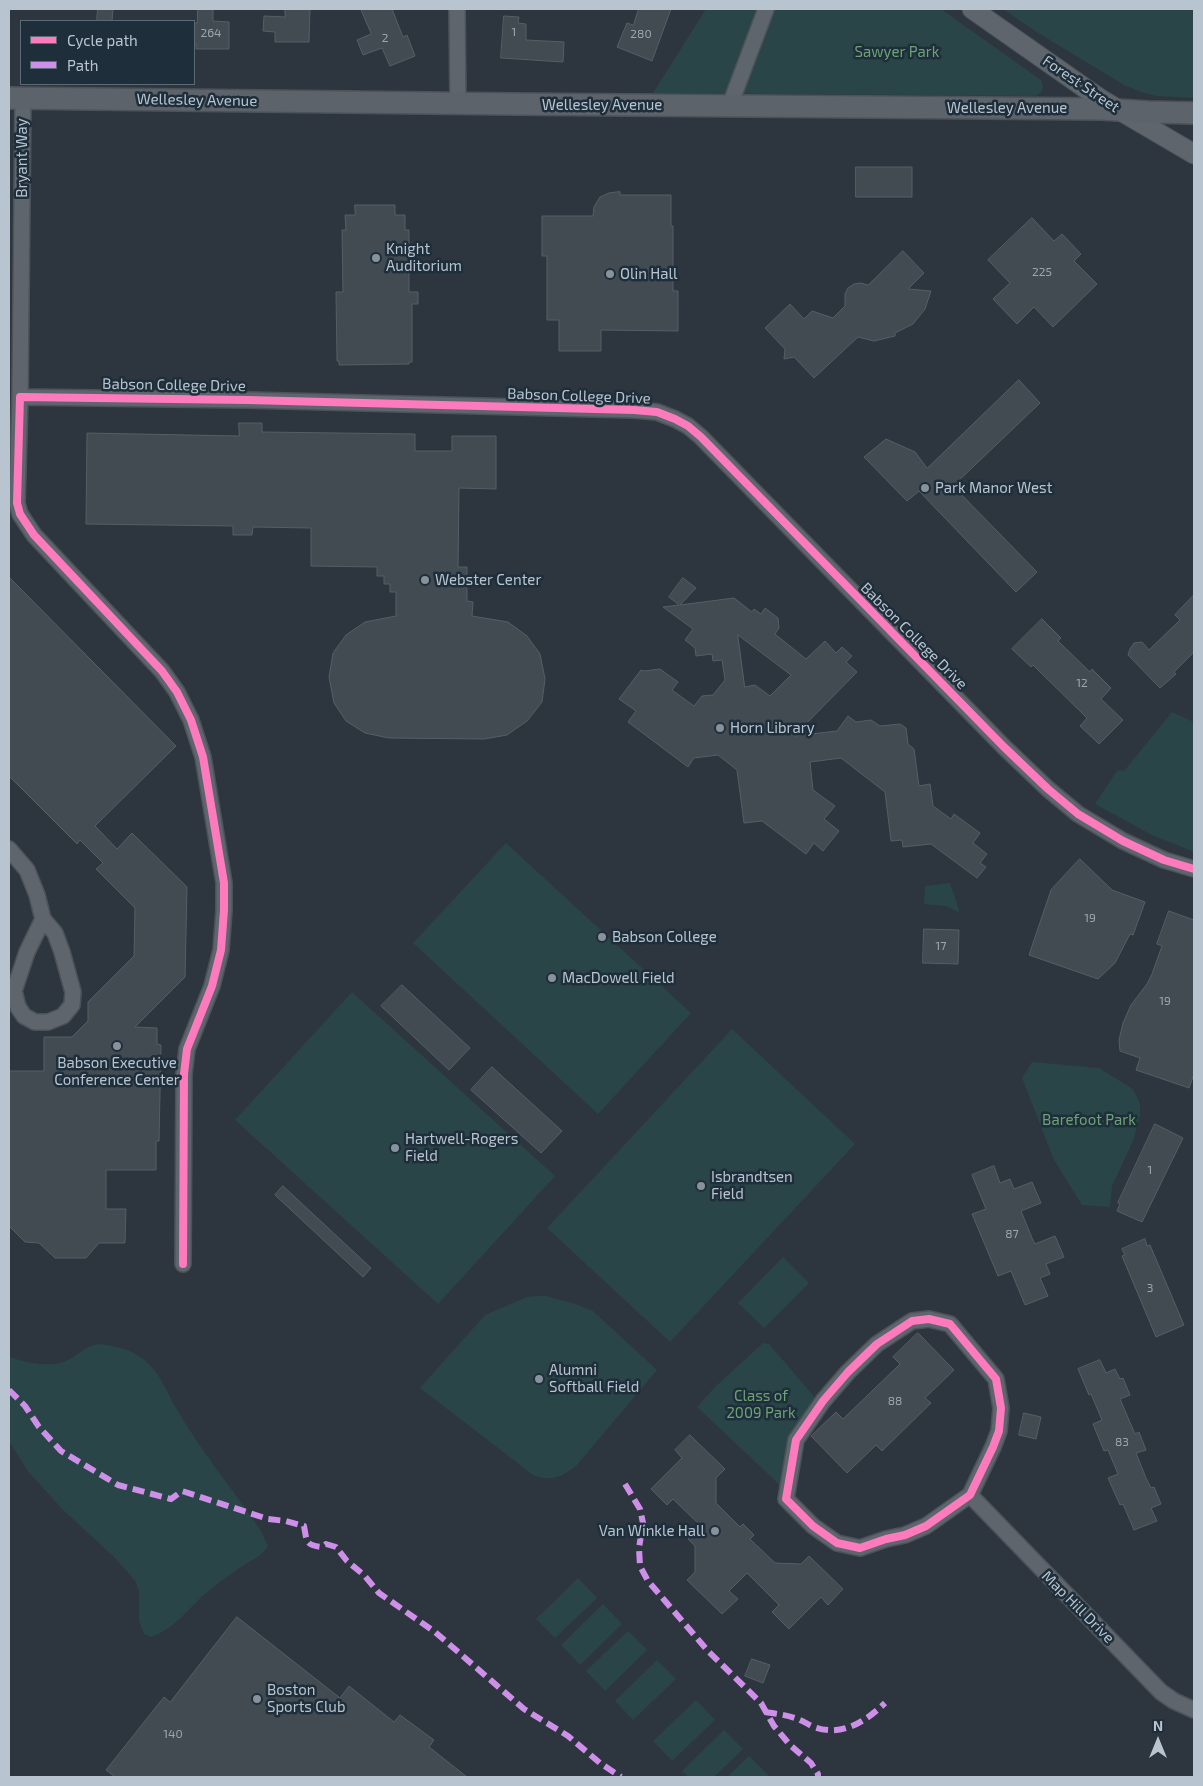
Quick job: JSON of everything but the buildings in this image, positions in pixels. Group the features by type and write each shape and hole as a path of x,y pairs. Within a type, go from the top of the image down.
{"main road":[{"name":"Wellesley Avenue","path":"16,98 730,105 1118,110 1194,113"}],"street":[{"path":"456,9 458,103"},
{"path":"730,105 766,9"},
{"name":"Forest Street","path":"972,9 1118,110 1194,154"},
{"name":"Bryant Way","path":"16,98 20,397"},
{"path":"20,397 13,485 20,514 34,535 162,671 177,692 191,720 203,757 222,870 224,910 221,950 212,986 186,1049 184,1074 183,1264"},
{"name":"Babson College Drive","path":"20,397 248,400 634,410 657,412 675,419 688,426 708,444 855,596 1048,789 1078,814 1123,841 1164,860 1194,869"},
{"path":"9,849 27,870 37,894 43,919 55,933 73,992 72,1005 63,1016 48,1022 35,1022 24,1016 18,1007 14,991 27,952 43,919"},
{"path":"929,1319 950,1324 996,1379 1001,1408 998,1431 993,1447 970,1494 941,1516 916,1530 860,1548 836,1543 813,1526 786,1499 796,1440 823,1401 848,1372 878,1344 912,1321 929,1319"},
{"name":"Map Hill Drive","path":"970,1494 1161,1692 1174,1701 1194,1710"}],"green space":[{"name":"Sawyer Park","path":"706,9 941,9 1041,80 1043,88 1035,96 653,93"},
{"path":"1003,9 1194,9 1194,98 1156,96 1124,85 1035,31"},
{"path":"1172,712 1194,722 1194,852 1152,835 1095,804 1117,771 1124,771"},
{"name":"MacDowell Field","path":"506,843 691,1013 598,1114 413,943"},
{"path":"950,883 960,913 946,906 924,904 925,886"},
{"name":"Hartwell-Rogers Field","path":"352,992 555,1176 438,1304 235,1120"},
{"name":"Isbrandtsen Field","path":"732,1029 855,1144 670,1342 547,1228"},
{"name":"Barefoot Park","path":"1032,1062 1099,1068 1133,1089 1140,1104 1140,1116 1133,1141 1112,1186 1110,1207 1082,1205 1054,1160 1022,1078"},
{"path":"783,1257 809,1283 764,1328 738,1303"},
{"name":"Alumni Softball Field","path":"546,1296 576,1304 593,1311 657,1370 576,1466 561,1476 550,1478 533,1475 420,1388 485,1315 527,1297"},
{"name":"Class of 2009 Park","path":"763,1343 769,1344 818,1401 784,1489 697,1407 716,1386"},
{"path":"99,1344 130,1351 152,1367 185,1424 261,1531 268,1546 258,1556 208,1591 167,1629 151,1637 144,1634 139,1621 139,1592 136,1582 114,1557 62,1509 27,1470 9,1441 9,1357 30,1363 62,1363 85,1349"},
{"path":"578,1578 597,1598 555,1638 536,1619"},
{"path":"603,1604 622,1624 580,1665 561,1645"},
{"path":"628,1631 647,1650 605,1691 586,1671"},
{"path":"657,1660 676,1679 633,1720 615,1701"},
{"path":"696,1700 715,1720 672,1761 653,1741"},
{"path":"724,1730 743,1749 714,1777 688,1777 682,1771"},
{"path":"749,1756 768,1775 766,1777 727,1777"}],"marked path":[{"path":"9,1390 25,1406 39,1427 61,1451 118,1485 171,1499 182,1491 268,1519 304,1526 310,1544 322,1547 326,1544 336,1547 347,1561 364,1575 379,1593 435,1632 524,1709 568,1736 600,1763 621,1777"},
{"path":"625,1484 640,1509 643,1523 639,1548 640,1566 648,1581 708,1651 761,1703 774,1726 790,1745 811,1763 818,1777"},
{"path":"765,1712 792,1717 824,1730 834,1730 843,1729 861,1722 885,1703"}],"cycle path":[{"path":"183,1264 184,1074 187,1049 212,986 221,950 224,910 224,883 203,757 191,720 177,692 162,671 34,535 20,514 17,503 20,397 248,400 634,410 657,412 675,419 688,426 701,437 1004,747 1048,789 1078,814 1123,841 1164,860 1194,869"},
{"path":"929,1319 950,1324 996,1379 1001,1408 999,1431 993,1447 970,1495 926,1526 905,1535 860,1548 837,1543 813,1526 786,1499 796,1440 823,1401 848,1372 877,1344 912,1321 929,1319"}],"place":[{"name":"Knight Auditorium","path":"376,258"},
{"name":"Olin Hall","path":"610,274"},
{"name":"Park Manor West","path":"925,488"},
{"name":"Webster Center","path":"425,580"},
{"name":"Horn Library","path":"720,728"},
{"name":"Babson College","path":"602,937"},
{"name":"MacDowell Field","path":"552,978"},
{"name":"Babson Executive Conference Center","path":"117,1046"},
{"name":"Hartwell-Rogers Field","path":"395,1148"},
{"name":"Isbrandtsen Field","path":"701,1186"},
{"name":"Alumni Softball Field","path":"539,1379"},
{"name":"Van Winkle Hall","path":"715,1531"},
{"name":"Boston Sports Club","path":"257,1699"}]}
